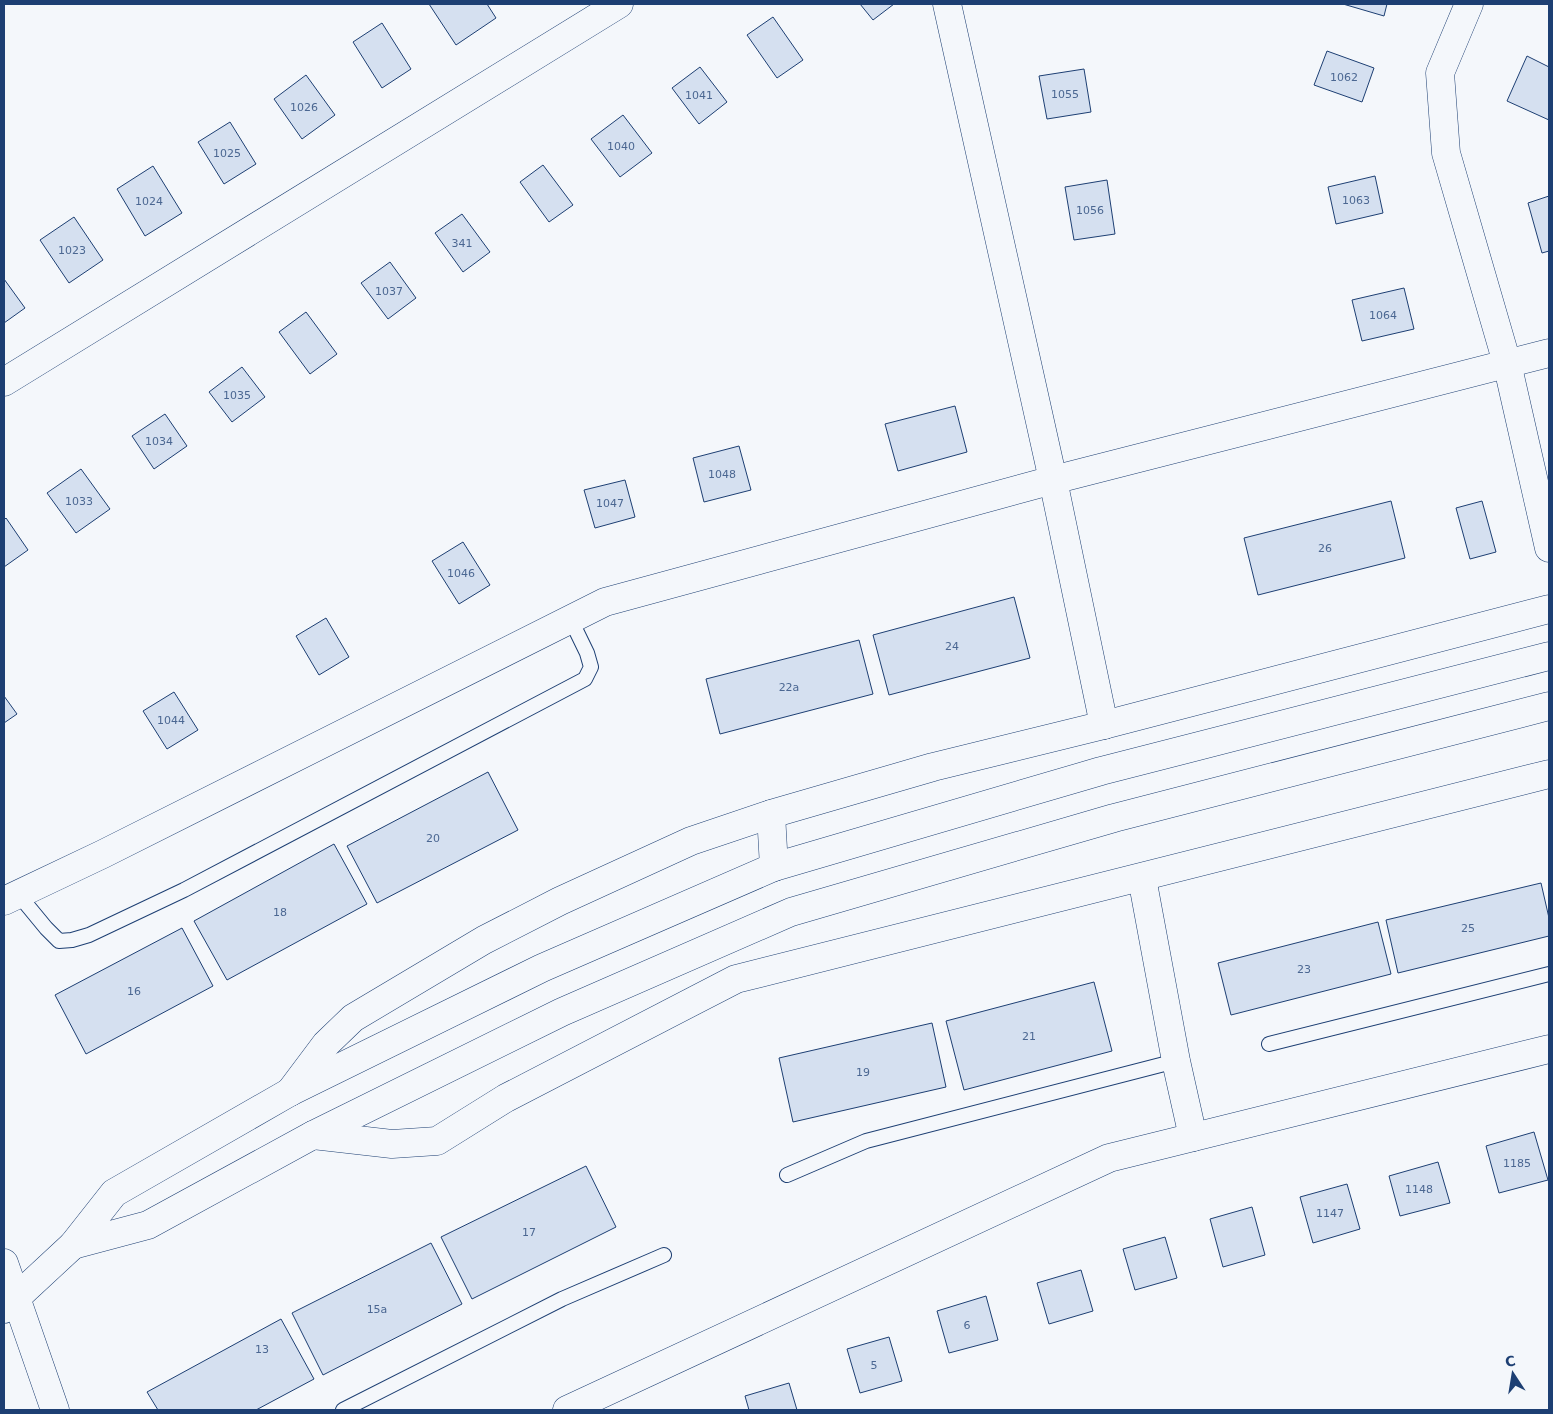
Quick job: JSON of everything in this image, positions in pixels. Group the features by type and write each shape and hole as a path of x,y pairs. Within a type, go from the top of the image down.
{"street":[{"path":"4,382 619,4"},
{"path":"947,4 1053,480 1104,725"},
{"path":"1469,4 1440,73 1446,153 1507,363 1549,548"},
{"path":"11,898 103,854 604,602 1053,480 1549,353"},
{"path":"290,1092 326,1044 353,1018 484,940 560,901 691,841 771,814 933,767 1104,725 1549,609"},
{"path":"10,1303 73,1245 114,1193 290,1092 542,968 774,867 1101,772 1549,656"},
{"path":"73,1245 148,1225 313,1135 562,1012 791,912 1114,818 1549,706"},
{"path":"313,1135 392,1144 437,1141 506,1098 736,979 1549,774"},
{"path":"771,814 774,867"},
{"path":"1142,878 1176,1061 1193,1137"},
{"path":"566,1410 1110,1158 1549,1049"},
{"path":"4,1263 10,1303 55,1410"}],"lane":[{"path":"11,898 59,941 72,940 89,935 184,890 585,679 591,667 587,652 570,618"},
{"path":"1269,1044 1549,974"},
{"path":"787,1175 866,1141 1176,1061"},
{"path":"343,1410 562,1299 664,1255"}],"building":[{"path":"429,4 487,4 496,18 456,45"},
{"path":"860,4 894,4 873,20"},
{"path":"1343,4 1387,4 1384,16"},
{"path":"773,17 803,60 777,78 747,35"},
{"path":"382,23 411,69 382,88 353,42"},
{"path":"1327,51 1374,68 1362,102 1314,85"},
{"path":"1527,56 1549,67 1549,120 1507,101"},
{"path":"700,67 727,102 699,124 672,88"},
{"path":"1084,69 1091,112 1047,119 1039,76"},
{"path":"306,75 335,115 302,139 274,99"},
{"path":"623,115 652,153 620,177 591,139"},
{"path":"230,122 256,164 224,184 198,142"},
{"path":"543,165 573,205 549,222 520,182"},
{"path":"153,166 182,213 145,236 117,189"},
{"path":"1375,176 1383,213 1336,224 1328,187"},
{"path":"1107,180 1115,234 1074,240 1065,187"},
{"path":"1549,196 1549,251 1542,253 1528,203"},
{"path":"462,214 490,252 463,272 435,233"},
{"path":"74,217 103,260 69,283 40,240"},
{"path":"390,262 416,298 388,319 361,283"},
{"path":"4,279 25,308 4,323"},
{"path":"1404,288 1414,329 1362,341 1352,300"},
{"path":"306,312 337,354 310,374 279,332"},
{"path":"242,367 265,397 232,422 209,392"},
{"path":"955,406 967,452 898,471 885,424"},
{"path":"165,414 187,446 154,469 132,436"},
{"path":"739,446 751,490 704,502 693,458"},
{"path":"81,469 110,509 76,533 47,493"},
{"path":"625,480 635,517 595,528 584,490"},
{"path":"1391,501 1405,558 1258,595 1244,538"},
{"path":"1482,501 1496,552 1470,559 1456,508"},
{"path":"6,518 28,550 4,567 4,520"},
{"path":"463,542 490,585 459,604 432,561"},
{"path":"1014,597 1030,658 889,695 873,635"},
{"path":"326,618 349,657 319,675 296,636"},
{"path":"859,640 873,694 720,734 706,679"},
{"path":"174,692 198,730 167,749 143,711"},
{"path":"4,696 17,714 4,723"},
{"path":"488,772 518,830 377,903 347,846"},
{"path":"334,844 367,904 227,980 194,921"},
{"path":"1541,883 1549,918 1549,936 1398,973 1386,920"},
{"path":"1378,922 1391,974 1231,1015 1218,963"},
{"path":"182,928 213,986 86,1054 55,995"},
{"path":"1094,982 1112,1051 964,1090 946,1021"},
{"path":"932,1023 946,1087 793,1122 779,1058"},
{"path":"1534,1132 1548,1180 1499,1193 1486,1146"},
{"path":"1438,1162 1450,1203 1400,1216 1389,1176"},
{"path":"586,1166 616,1227 472,1299 441,1237"},
{"path":"1347,1184 1360,1229 1313,1243 1300,1197"},
{"path":"1252,1207 1265,1255 1223,1267 1210,1219"},
{"path":"1165,1237 1177,1278 1135,1290 1123,1249"},
{"path":"431,1243 462,1304 323,1375 292,1313"},
{"path":"1081,1270 1093,1311 1049,1324 1037,1283"},
{"path":"986,1296 998,1340 949,1353 937,1311"},
{"path":"281,1319 314,1379 256,1410 158,1410 147,1392"},
{"path":"889,1337 902,1381 860,1393 847,1349"},
{"path":"789,1383 797,1410 749,1410 745,1396"}]}
